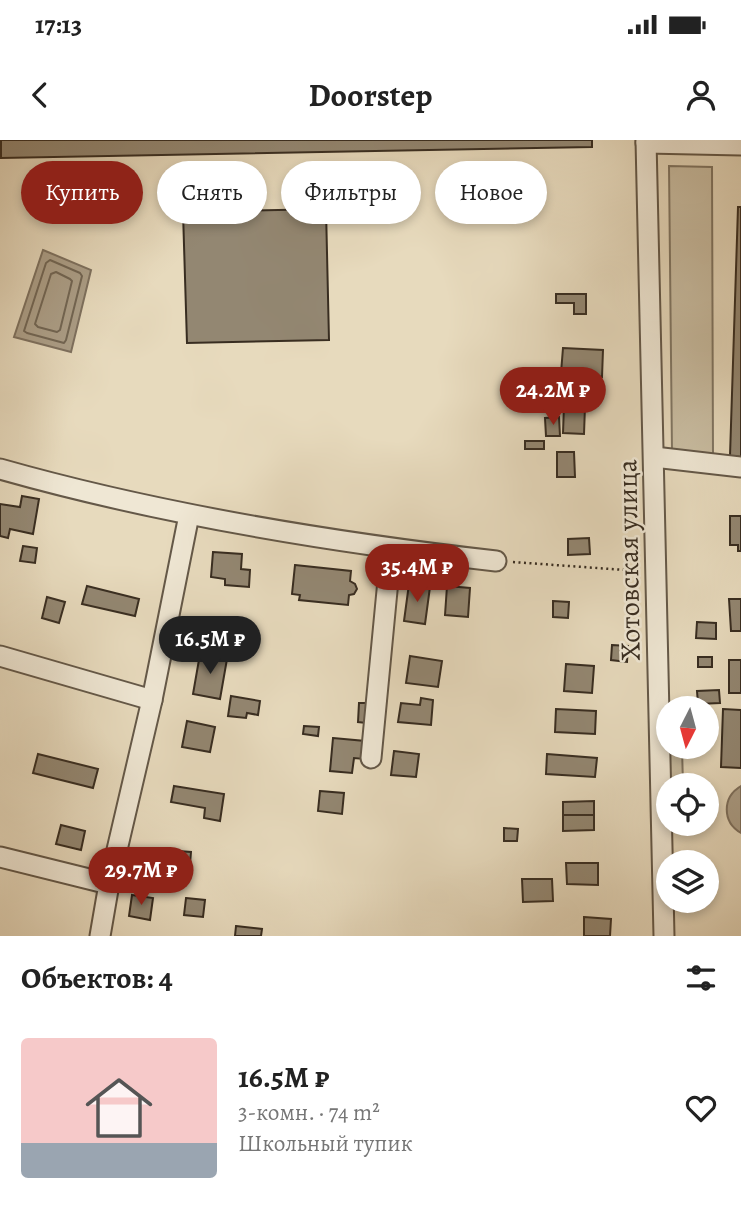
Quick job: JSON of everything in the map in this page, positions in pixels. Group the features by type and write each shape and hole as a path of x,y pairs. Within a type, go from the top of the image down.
{"street":[{"path":"646,142 741,145"},
{"name":"Хотовская улица","path":"646,142 664,936"},
{"path":"654,457 741,467"},
{"path":"0,469 48,483 189,515 390,549 496,561"},
{"path":"100,936 189,515"},
{"path":"371,758 390,549"},
{"path":"0,656 152,700"},
{"path":"0,857 109,884"}],"path":[{"path":"496,561 656,571"}],"shaded area":[{"path":"669,166 712,167 713,457 672,452"},
{"path":"669,760 682,760 683,773 669,773"}],"water":[{"path":"43,250 91,270 71,352 14,337"},
{"path":"741,786 741,833 730,823 727,810 730,796"}],"building":[{"path":"1,140 592,140 592,147 1,158"},
{"path":"738,207 741,207 741,457 730,456"},
{"path":"267,210 281,210 281,224 326,224 329,340 187,343 183,224 267,224"},
{"path":"556,294 586,294 586,314 574,314 574,303 556,303"},
{"path":"563,348 603,350 602,377 597,376 596,387 581,387 582,374 561,373"},
{"path":"564,405 585,406 584,434 563,433"},
{"path":"559,417 560,436 546,436 545,418"},
{"path":"525,441 544,441 544,449 525,449"},
{"path":"557,452 574,452 575,477 557,477"},
{"path":"22,496 39,499 33,534 10,529 8,538 0,536 0,504 20,507"},
{"path":"730,516 741,516 741,551 738,551 738,545 730,545"},
{"path":"589,538 590,554 568,555 568,539"},
{"path":"23,546 37,548 35,563 20,561"},
{"path":"213,552 242,554 241,569 250,570 249,587 225,585 225,579 211,577"},
{"path":"295,565 351,571 350,581 357,589 354,594 349,595 348,605 299,600 300,595 292,594"},
{"path":"409,584 430,587 425,624 404,621"},
{"path":"87,586 139,599 135,616 82,604"},
{"path":"447,586 470,588 468,617 445,615"},
{"path":"47,597 65,602 59,623 42,618"},
{"path":"729,599 741,599 741,631 731,631"},
{"path":"553,601 569,602 568,618 553,617"},
{"path":"697,622 716,623 716,639 696,638"},
{"path":"612,645 628,646 627,662 611,660"},
{"path":"200,654 227,659 220,699 193,694"},
{"path":"410,656 442,661 438,687 406,683"},
{"path":"698,657 712,657 712,667 698,667"},
{"path":"729,660 741,660 741,693 729,693"},
{"path":"566,664 594,666 592,693 564,691"},
{"path":"719,690 720,703 719,696 697,696 697,691"},
{"path":"231,696 260,701 258,715 247,713 246,718 228,716"},
{"path":"421,698 433,700 431,725 398,722 401,703 420,705"},
{"path":"359,703 368,703 366,723 358,722"},
{"path":"556,709 596,711 595,734 555,732"},
{"path":"723,709 741,710 741,768 721,767"},
{"path":"187,721 215,727 210,752 182,747"},
{"path":"304,726 319,727 318,736 303,734"},
{"path":"333,738 365,741 364,759 354,758 352,773 330,771"},
{"path":"394,751 419,754 416,777 391,775"},
{"path":"38,754 98,769 93,788 33,773"},
{"path":"547,754 597,758 595,777 546,774"},
{"path":"174,786 224,794 220,821 204,818 205,808 171,802"},
{"path":"320,791 344,793 342,814 318,811"},
{"path":"594,801 594,815 563,815 563,802"},
{"path":"563,815 594,815 594,830 563,831"},
{"path":"61,825 85,831 81,850 56,844"},
{"path":"504,828 518,829 517,841 504,841"},
{"path":"163,850 191,852 190,864 161,862"},
{"path":"566,863 598,863 598,885 567,884"},
{"path":"522,879 552,879 553,901 523,902"},
{"path":"132,895 153,898 150,920 129,916"},
{"path":"186,898 205,900 203,917 184,915"},
{"path":"584,917 611,919 610,936 584,936"},
{"path":"236,926 262,929 261,936 235,936"}]}
